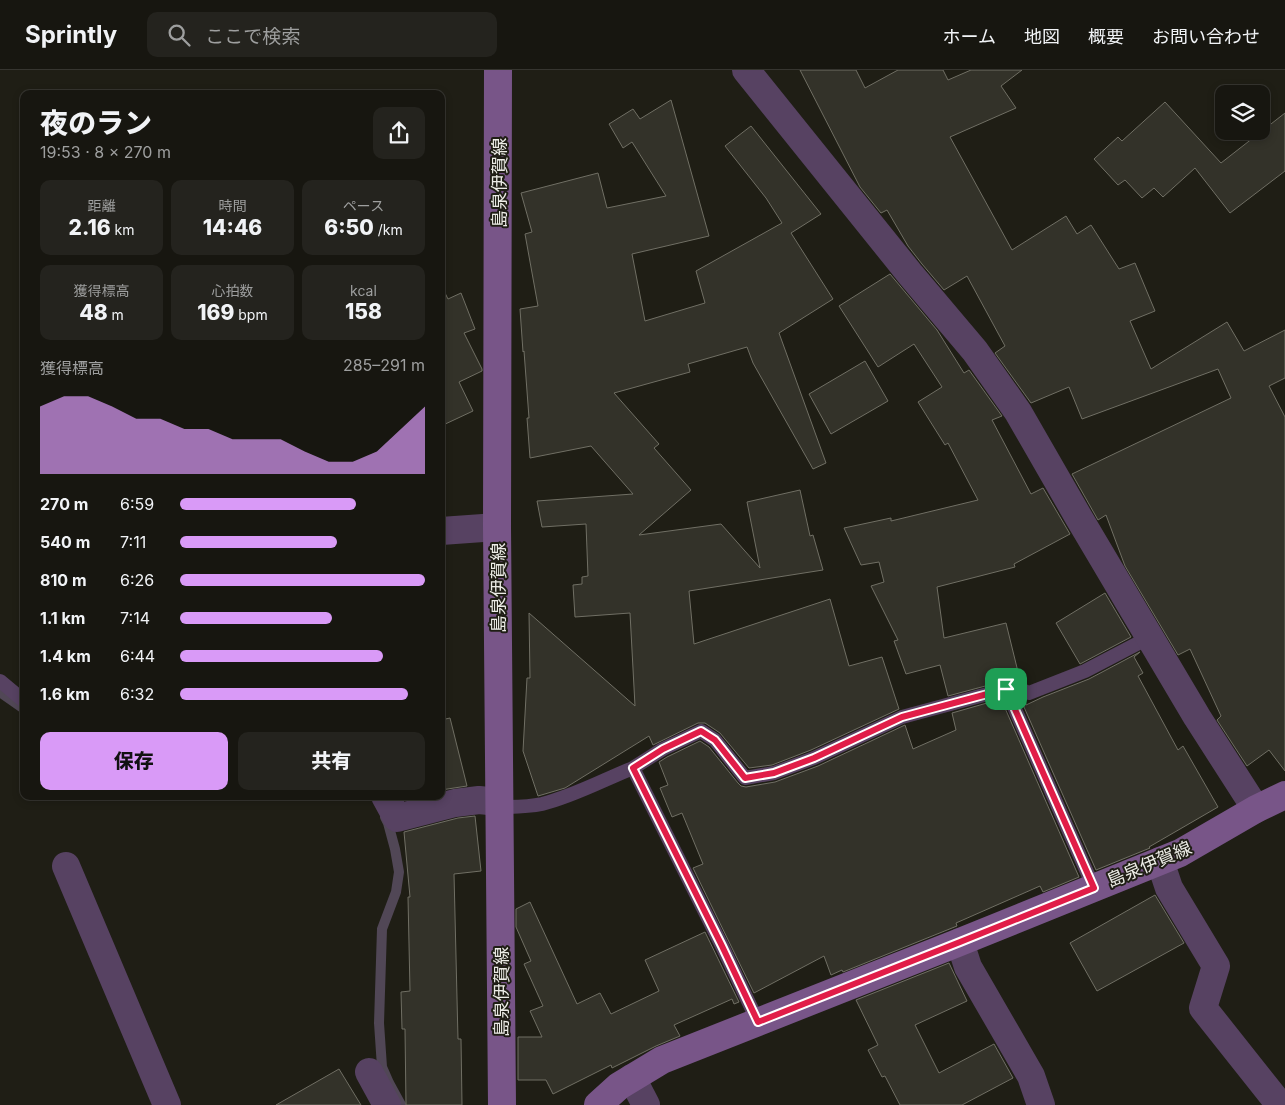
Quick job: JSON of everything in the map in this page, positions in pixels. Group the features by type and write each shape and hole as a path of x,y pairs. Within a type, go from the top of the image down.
{"main road":[{"name":"島泉伊賀線","path":"498,70 497,527 502,1105"},
{"name":"島泉伊賀線","path":"598,1105 620,1086 662,1060 1180,853 1256,809 1285,795"}],"street":[{"path":"746,70 910,274 975,351 1018,412 1197,717 1256,809"},
{"path":"445,531 497,527"},
{"path":"387,800 397,818 455,803 479,800 500,805"},
{"path":"1160,861 1169,888 1216,966 1203,1008 1280,1105"},
{"path":"66,866 167,1105"},
{"path":"960,942 968,967 1031,1076 1041,1105"},
{"path":"369,1072 387,1105"},
{"path":"632,1078 646,1105"}],"lane":[{"path":"500,805 522,807 542,804 576,793 633,768 663,749 701,731 715,740 745,778 774,773 814,758 902,717 1006,689 1018,688 1029,693 1085,671 1150,636"},
{"path":"0,681 20,698"},
{"path":"1006,689 1094,888"},
{"path":"633,768 758,1022"}],"building":[{"path":"800,70 856,70 865,88 898,70 943,70 948,80 971,70 1022,70 1001,86 1016,108 950,137 1012,250 1066,216 1077,234 1091,225 1119,269 1135,263 1155,311 1130,321 1151,369 1227,322 1244,351 1285,330 1285,378 1269,386 1285,417 1285,771 1269,750 1247,766 1217,720 1221,716 1190,649 1178,655 1125,566 1106,515 1098,520 1072,474 1231,398 1218,369 1082,419 1069,387 1031,403 995,353 1005,346 967,276 944,290 922,264 908,246 887,210 881,213 860,187"},
{"path":"671,100 709,236 632,254 645,321 705,303 696,271 782,223 766,198 725,146 751,126 821,214 791,233 833,299 779,333 826,463 813,469 753,363 747,347 688,364 690,372 614,393 659,444 654,448 691,490 639,535 721,524 760,568 747,502 800,490 810,536 813,535 823,570 689,591 694,644 830,599 849,666 882,657 899,709 811,750 772,765 749,768 720,733 705,723 698,723 653,745 649,736 565,788 538,796 523,751 527,678 530,678 529,613 635,706 630,613 575,617 573,585 582,584 582,577 588,576 586,524 542,527 537,501 633,494 591,446 530,458 527,418 529,418 520,309 538,306 525,234 532,232 521,193 598,173 607,208 666,196 632,142 623,148 609,124 633,109 640,119"},
{"path":"1165,102 1221,163 1250,140 1270,140 1270,125 1285,113 1285,171 1230,213 1195,168 1163,197 1154,188 1142,198 1125,180 1118,185 1094,159 1118,137 1122,141"},
{"path":"890,274 937,330 964,373 969,370 1002,416 992,420 1031,494 1043,488 1070,534 1014,564 1015,567 937,587 944,638 1006,623 1020,680 1004,681 948,696 940,665 906,674 894,641 898,640 871,586 884,582 879,562 861,565 844,528 891,518 891,521 978,500 948,443 945,445 918,402 942,387 914,344 878,367 839,306"},
{"path":"445,293 448,299 461,293 475,329 464,333 482,371 459,382 473,411 445,424"},
{"path":"865,361 888,401 831,434 809,394"},
{"path":"1105,593 1131,637 1080,664 1056,623"},
{"path":"1140,652 1134,657 1143,673 1138,676 1178,750 1183,746 1218,807 1150,848 1096,870 1020,698 1025,701 1026,705 1089,679"},
{"path":"1001,699 1079,877 1043,892 1040,886 956,923 957,926 843,972 842,970 831,975 824,956 754,993 693,868 703,864 682,813 672,817 660,788 668,785 659,762 700,741 709,747 741,786 746,787 775,782 818,766 905,725 913,749 956,730 952,713"},
{"path":"450,718 467,786 445,789 445,719"},
{"path":"475,816 481,871 454,874 458,1039 461,1039 462,1105 406,1105 405,1029 402,1029 401,992 410,991 408,897 410,897 404,832 458,818"},
{"path":"1155,895 1184,943 1097,991 1070,943"},
{"path":"530,902 577,1004 600,993 611,1014 659,991 645,960 705,932 739,1002 734,1004 732,999 674,1025 680,1036 612,1068 611,1065 553,1094 546,1080 518,1080 518,1037 542,1037 530,1011 543,1006 524,964 531,961 516,927 516,909"},
{"path":"949,963 967,1001 915,1025 939,1073 994,1044 1013,1078 962,1105 900,1105 885,1076 882,1077 868,1050 878,1045 856,1000"},
{"path":"339,1069 361,1105 276,1105"}],"waterway":[{"path":"0,692 20,706"},
{"path":"385,817 395,849 399,872 396,892 382,929 379,1023 382,1067 401,1105"}],"route":[{"path":"1006,689 1094,888 758,1022 633,768 663,749 701,731 715,740 745,778 774,773 814,758 902,717 1006,689"}]}
